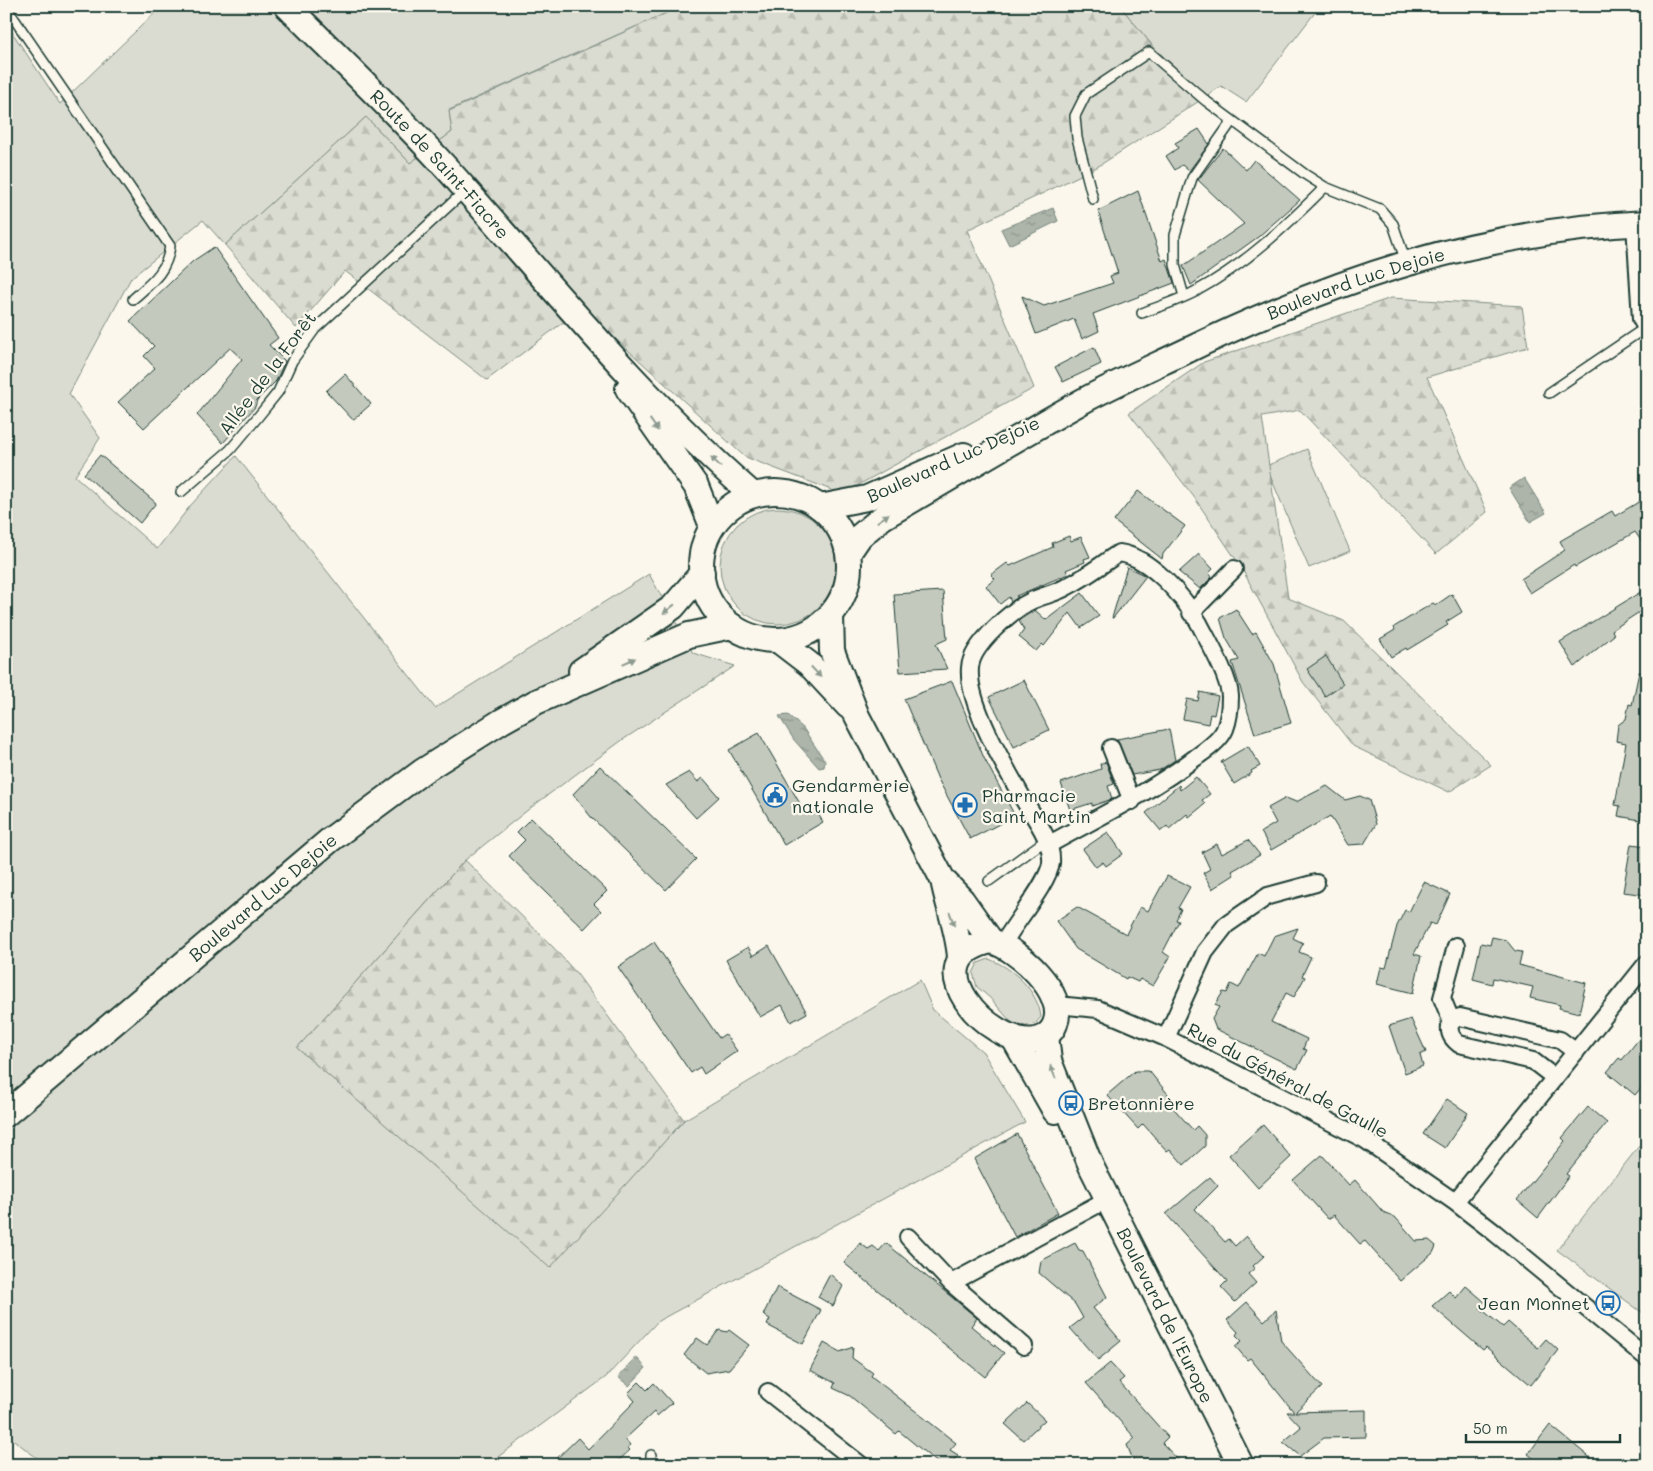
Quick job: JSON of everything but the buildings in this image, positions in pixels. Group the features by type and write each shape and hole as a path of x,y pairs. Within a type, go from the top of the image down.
{"main road":[{"name":"Route de Saint-Fiacre","path":"287,6 378,96 466,189 585,328 717,463 752,494"},
{"name":"Boulevard Luc Dejoie","path":"820,507 867,498 1082,402 1249,320 1331,288 1406,262 1471,246 1562,229 1641,223"},
{"name":"Route de Saint-Fiacre","path":"585,328 696,486 712,526"},
{"name":"Boulevard Luc Dejoie","path":"848,552 860,536 884,517 1082,402"},
{"path":"769,492 790,493 804,497 820,507 836,523 848,552 848,584 841,602 830,616 805,634 779,641 755,638 732,626 716,611 707,596 702,573 702,553 712,526 722,514 752,494 769,492"},
{"name":"Boulevard Luc Dejoie","path":"536,702 674,607 702,573"},
{"path":"830,616 832,651 857,716 943,880 997,942 1033,969 1052,993 1057,1005 1057,1021 1046,1036 1033,1040 1021,1040 1012,1037 977,1012 960,993 956,978 956,969 960,957 959,941 948,907 943,880"},
{"name":"Boulevard Luc Dejoie","path":"6,1114 330,840 423,771 502,721 536,702 689,634 732,626"},
{"path":"779,641 809,664 857,716"},
{"path":"960,957 981,943 997,942"},
{"name":"Boulevard de l'Europe","path":"1046,1036 1048,1061 1092,1166 1241,1465"},
{"name":"Boulevard de l'Europe","path":"1012,1037 1076,1149 1092,1166"}],"street":[{"path":"1641,223 1641,319 1646,329"},
{"path":"997,942 1046,876 1051,863 1047,842 992,743 975,698 970,667 978,649 1000,623 1031,600 1068,587 1119,553 1133,555 1166,581 1191,612 1214,652 1230,694 1229,713 1224,731 1206,750 1132,801 1047,842"},
{"path":"1191,612 1234,569"},
{"path":"1111,748 1132,801"},
{"path":"1166,1038 1205,952 1226,925 1268,896 1316,883"},
{"path":"1456,946 1442,998 1451,1020 1449,1028 1451,1039 1459,1044 1533,1061 1555,1078"},
{"path":"1455,1202 1647,963"},
{"name":"Rue du Général de Gaulle","path":"1057,1005 1098,1009 1166,1038 1358,1136 1455,1202 1647,1358"},
{"path":"1451,1020 1460,1017 1560,1040 1576,1052"},
{"path":"951,1283 1108,1199"},
{"path":"908,1237 951,1283 1024,1346"},
{"path":"768,1392 861,1465"}],"lane":[{"path":"6,8 170,246 169,261 160,275 133,299"},
{"path":"1093,199 1077,138 1075,116 1086,94 1149,52 1232,120 1306,175 1325,187 1380,209 1393,224 1406,262"},
{"path":"1184,296 1175,265 1175,235 1192,178 1232,120"},
{"path":"1142,313 1184,296 1216,280 1260,247 1325,187"},
{"name":"Allée de la Forêt","path":"182,492 230,450 257,418 278,392 292,361 315,330 466,189"},
{"path":"1549,393 1646,329"},
{"path":"989,881 1047,842"},
{"path":"650,1465 651,1454"}],"green space":[{"path":"162,6 682,6 449,110 452,132 410,163 366,117 225,245 203,220 131,278 69,394 100,438 75,476 157,549 190,506 236,456 435,708 649,574 693,653 735,666 621,741 529,809 465,860 297,1048 550,1267 684,1120 920,980 933,1010 983,1052 1025,1122 658,1321 606,1377 487,1465 46,1465 6,1434 6,23 60,104"},
{"path":"682,6 1120,6 1156,50 1207,96 1097,167 967,230 1034,388 842,494 745,457 582,308 487,380 345,271 296,328 225,245 366,117 410,163 452,132 449,111"},
{"path":"1120,6 1320,6 1246,102 1221,86 1207,96 1156,50"},
{"path":"1391,298 1522,306 1528,347 1427,377 1487,512 1436,554 1300,410 1262,417 1288,598 1344,621 1491,765 1449,792 1353,746 1303,682 1241,567 1194,497 1129,413 1204,362"},
{"path":"1307,449 1350,551 1309,568 1266,466"},
{"path":"778,508 800,512 810,517 819,525 827,534 832,544 836,566 832,588 827,598 819,607 810,615 800,620 778,624 756,620 746,615 737,607 729,598 724,588 720,566 724,544 729,534 737,525 746,517 756,512"},
{"path":"465,860 553,947 577,974 684,1120 550,1268 297,1048"},
{"path":"989,959 1015,974 1030,990 1039,1007 1041,1017 1035,1024 1022,1026 1012,1023 990,998 977,987 973,973 978,963"},
{"path":"1647,1136 1647,1316 1557,1250"}],"water":[{"path":"1053,208 1058,221 1009,245 1001,229"},
{"path":"1524,478 1546,513 1530,522 1509,488"},
{"path":"788,715 803,728 825,761 824,767 819,768 794,740 779,716"},
{"path":"636,1357 646,1368 629,1386 618,1377"}],"place":[{"name":"Gendarmerie nationale","path":"775,795"},
{"name":"Pharmacie Saint Martin","path":"965,805"},
{"name":"Bretonnière","path":"1071,1103"},
{"name":"Jean Monnet","path":"1608,1303"}]}
